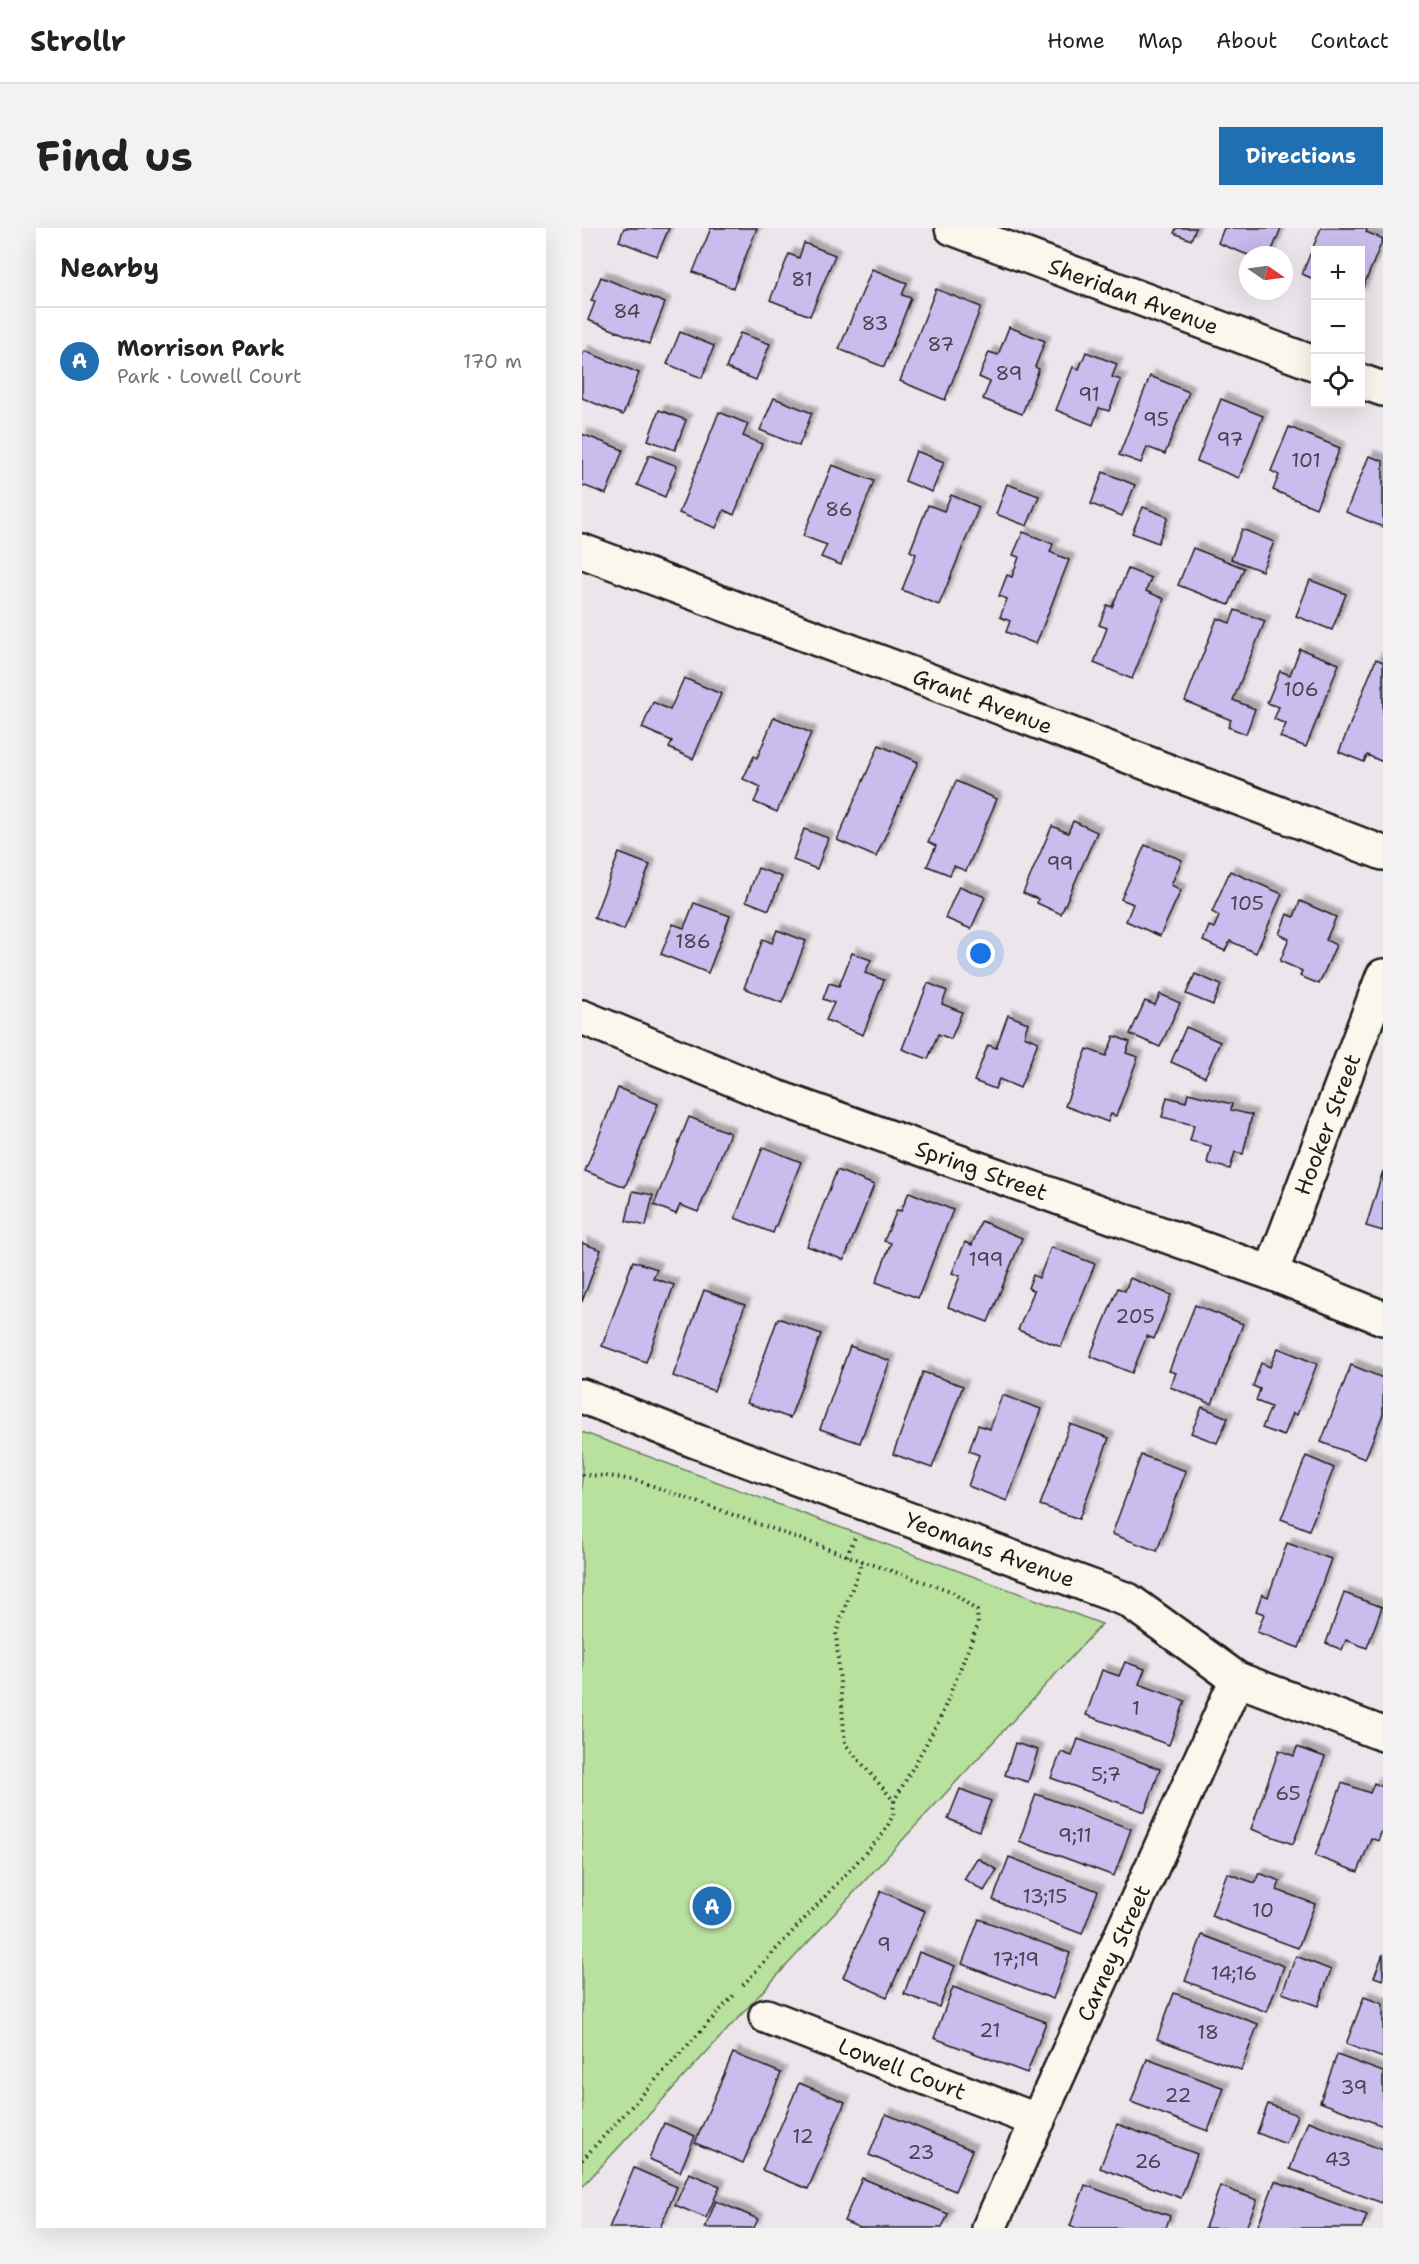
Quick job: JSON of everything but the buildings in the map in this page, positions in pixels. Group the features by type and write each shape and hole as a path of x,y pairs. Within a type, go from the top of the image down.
{"street":[{"name":"Sheridan Avenue","path":"952,228 1311,362"},
{"path":"1365,383 1383,389"},
{"name":"Grant Avenue","path":"582,551 1383,853"},
{"name":"Hooker Street","path":"1271,1273 1383,976"},
{"name":"Spring Street","path":"582,1017 776,1097 1271,1273 1383,1318"},
{"name":"Yeomans Avenue","path":"582,1396 698,1442 1128,1600 1237,1679 1383,1734"},
{"name":"Carney Street","path":"989,2228 1237,1679"},
{"name":"Lowell Court","path":"766,2016 1038,2121"}],"path":[{"path":"582,1475 639,1480 951,1591 977,1611 978,1625 939,1721 894,1801 893,1815 884,1833 582,2160"},
{"path":"862,1561 836,1633 845,1744 894,1801"}],"green space":[{"path":"582,1432 1102,1624 582,2187"}],"place":[{"name":"Morrison Park","path":"712,1906"}]}
